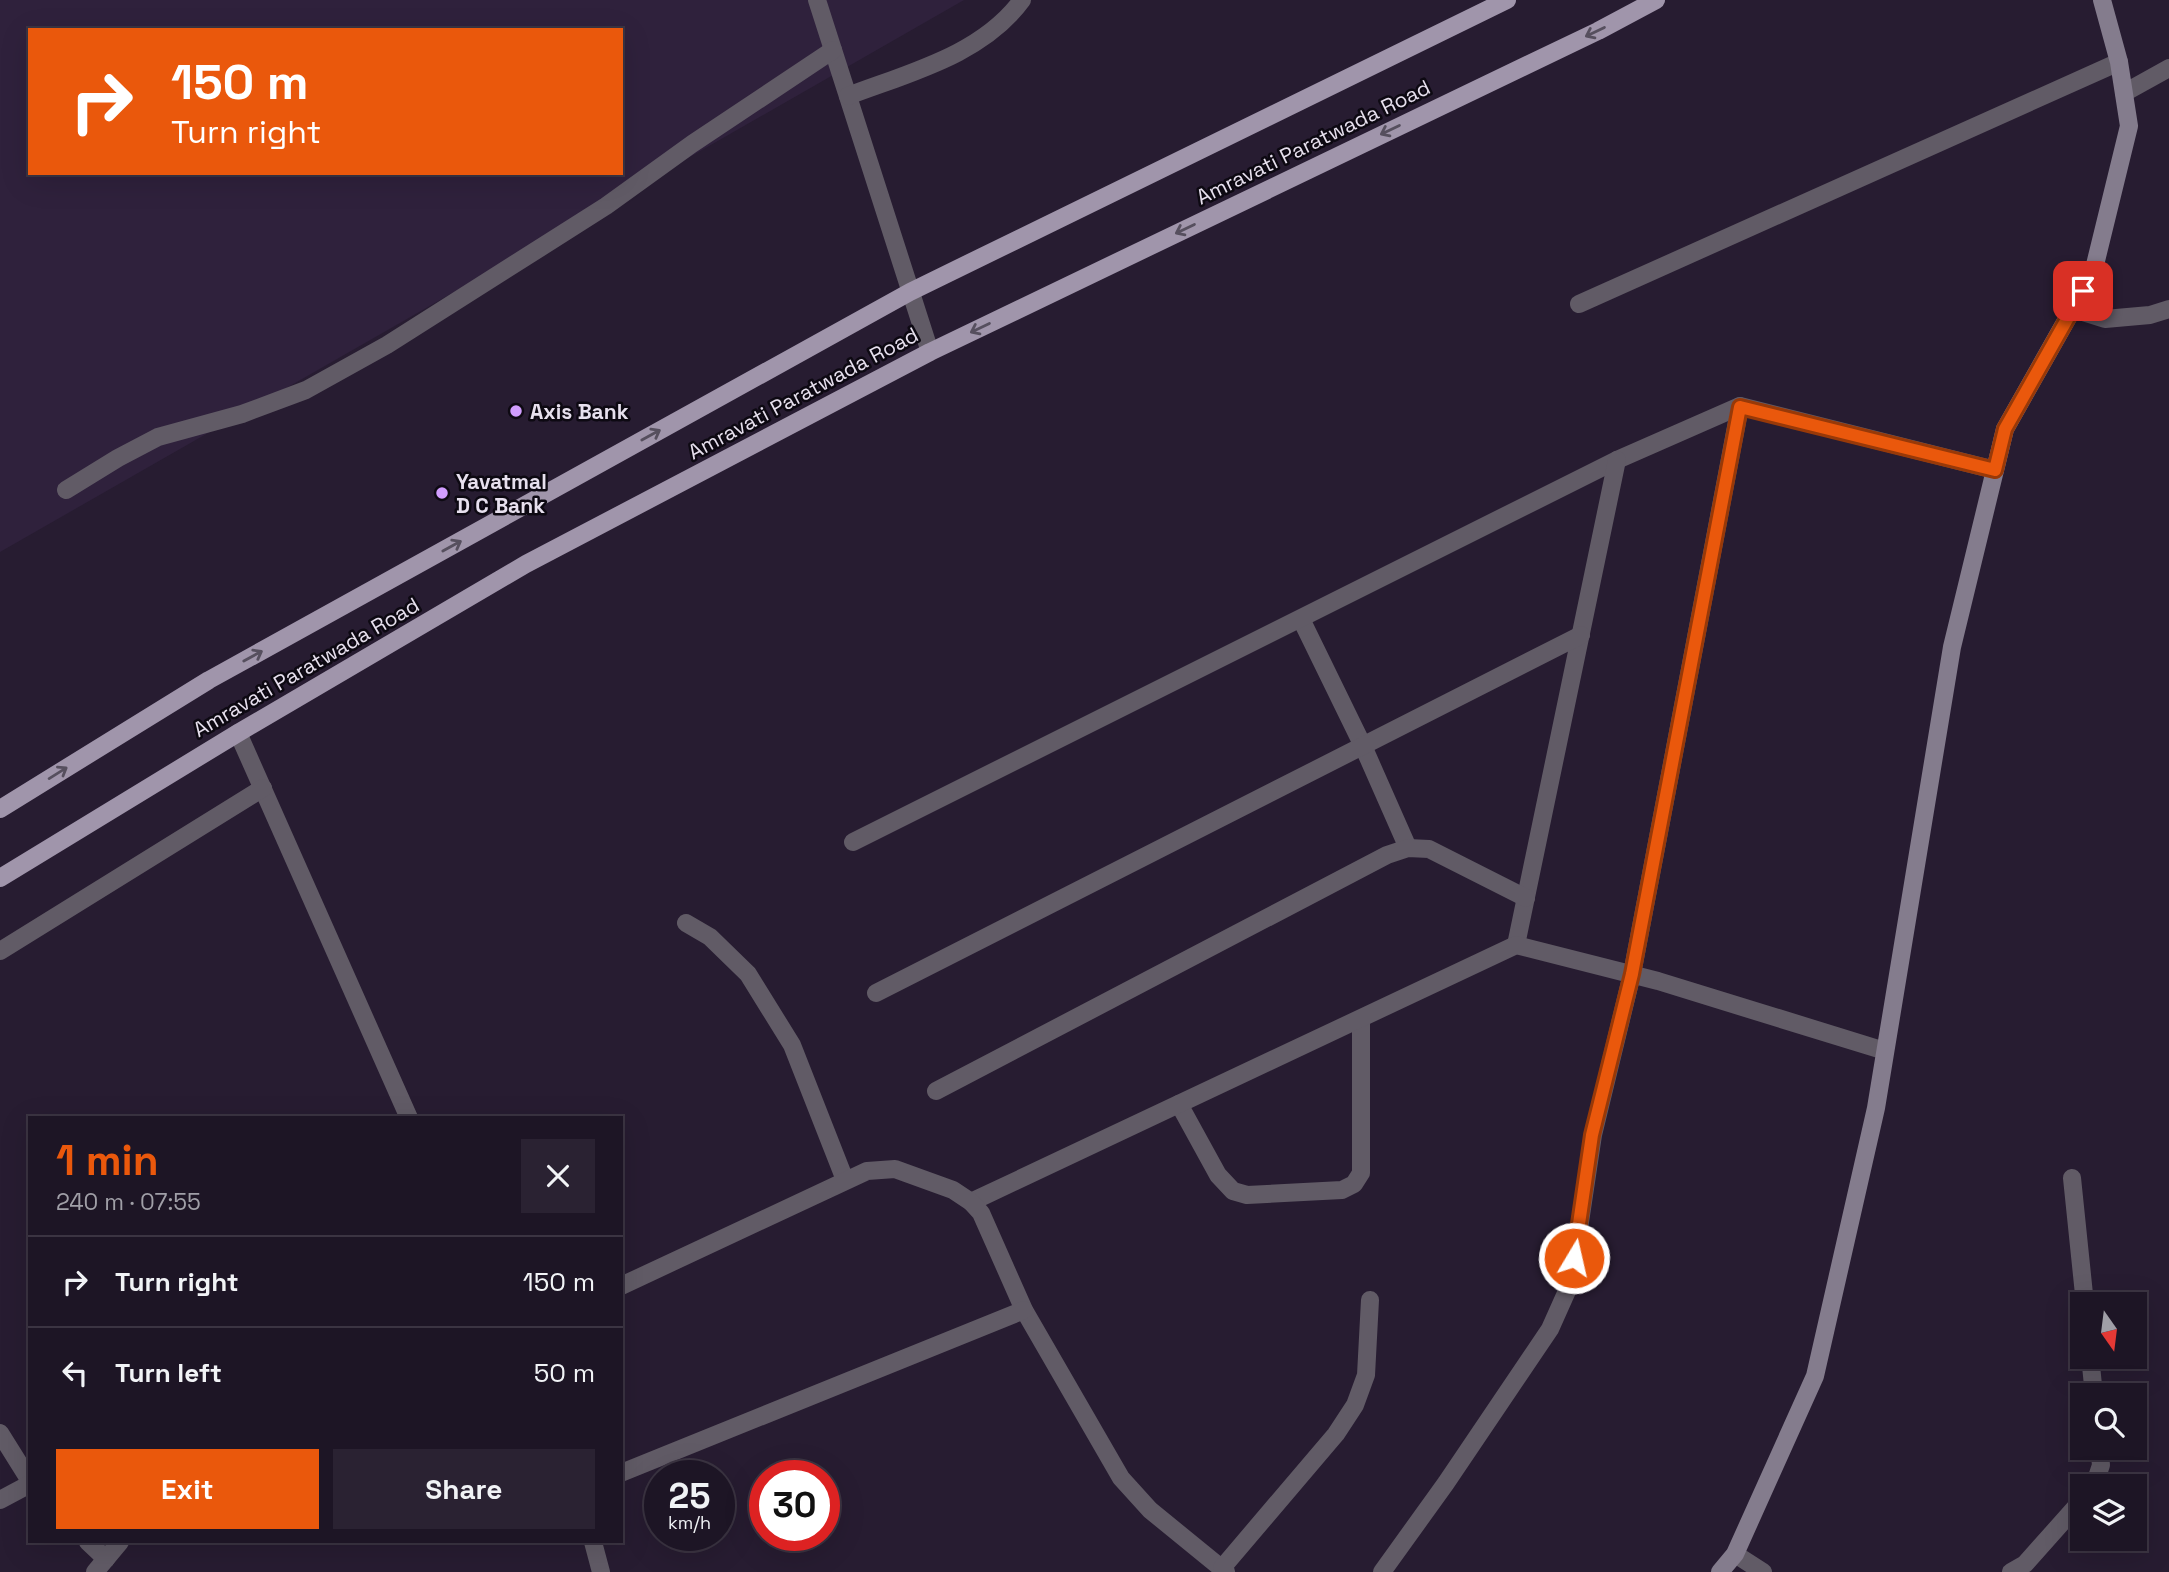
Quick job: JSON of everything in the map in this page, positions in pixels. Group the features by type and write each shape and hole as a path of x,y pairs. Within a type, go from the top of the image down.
{"main road":[{"name":"Amravati Paratwada Road","path":"0,809 209,680 910,292 1507,0"},
{"name":"Amravati Paratwada Road","path":"0,878 238,733 526,564 930,352 1656,0"},
{"path":"1720,1572 1735,1554 1815,1376 1876,1108 1952,647 2005,429 2093,273 2129,126 2119,62 2102,0"}],"street":[{"path":"817,0 930,352"},
{"path":"848,96 946,58 981,39 1022,0"},
{"path":"66,490 158,437 242,414 306,390 387,345 606,206 692,144 833,50"},
{"path":"1579,304 2119,62"},
{"path":"2124,93 2169,68"},
{"path":"2073,309 2105,319 2150,315 2169,309"},
{"path":"1382,1572 1446,1483 1549,1329 1571,1282 1592,1135 1632,974 1740,407"},
{"path":"853,842 1617,460 1740,407 1995,470"},
{"path":"1516,945 1617,460"},
{"path":"1301,619 1363,746 1408,848"},
{"path":"876,993 1581,635"},
{"path":"238,733 408,1116"},
{"path":"0,951 263,788"},
{"path":"936,1091 1387,855 1408,848 1429,849 1525,898"},
{"path":"686,923 710,937 748,974 792,1045 845,1180"},
{"path":"971,1202 1516,945 1632,974 1885,1051"},
{"path":"1179,1104 1218,1175 1233,1191 1247,1195 1342,1190 1354,1184 1361,1173 1361,1019"},
{"path":"623,1285 867,1171 895,1169 953,1190 971,1202 981,1213 1024,1310 1121,1478 1150,1510 1224,1570 1336,1434 1355,1405 1366,1375 1370,1300"},
{"path":"2072,1178 2084,1292"},
{"path":"623,1472 1024,1310"},
{"path":"0,1433 28,1479"},
{"path":"0,1500 28,1483"},
{"path":"2011,1572 2025,1564 2070,1513"},
{"path":"90,1543 101,1566 119,1543"},
{"path":"593,1543 601,1572"},
{"path":"1735,1554 1763,1572"}],"shaded area":[{"path":"0,0 964,0 0,552"}],"place":[{"name":"Axis Bank","path":"516,411"},
{"name":"Yavatmal D C Bank","path":"442,493"}],"route":[{"path":"1574,1258 1592,1135 1632,974 1740,407 1995,470 2005,429 2083,291"}]}
